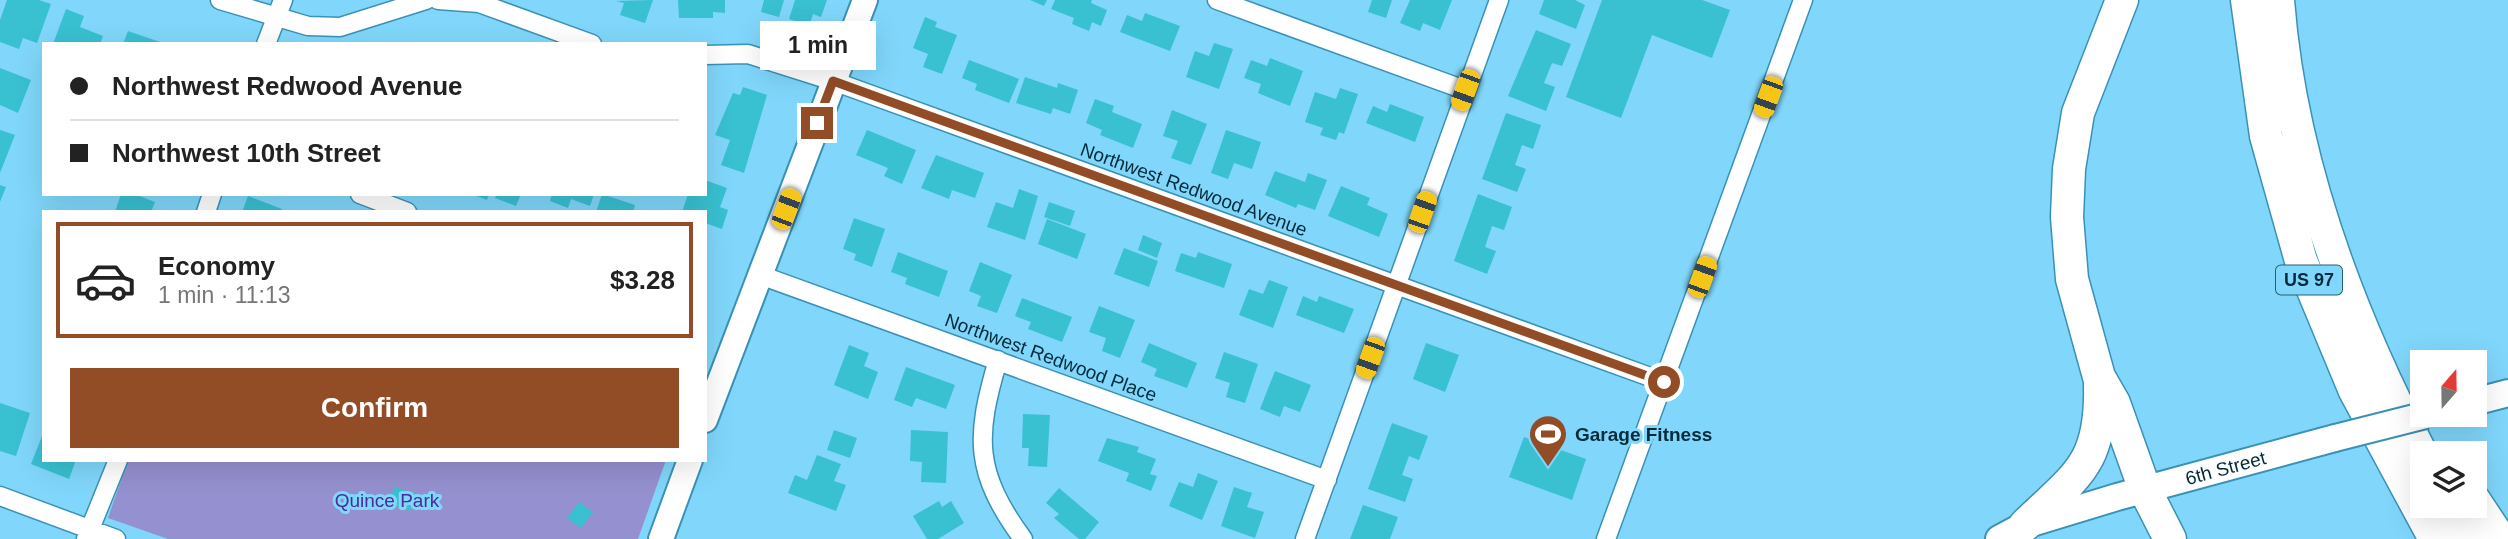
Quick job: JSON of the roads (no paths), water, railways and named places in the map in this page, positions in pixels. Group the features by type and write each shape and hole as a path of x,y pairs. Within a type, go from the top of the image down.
{"highway":[{"path":"2122,0 2078,113 2069,169 2067,217 2073,279 2099,377 2113,403 2145,489 2169,539"},
{"name":"US 97","path":"2247,0 2266,136 2301,261 2355,391 2435,539"},
{"name":"US 97","path":"2278,0 2297,129 2334,258 2385,384 2415,441"},
{"path":"2334,258 2437,441"},
{"path":"2012,532 2076,477 2094,451 2099,425 2099,377"},
{"path":"2456,518 2467,539"},
{"path":"2486,518 2500,539"}],"main road":[{"path":"2487,399 2508,393"},
{"name":"6th Street","path":"2012,532 2145,489 2410,419"}],"street":[{"path":"220,0 308,26 340,27 426,0"},
{"path":"267,42 283,0"},
{"path":"438,0 479,3 586,42"},
{"path":"707,415 865,0"},
{"path":"1217,0 1465,90"},
{"path":"1305,539 1499,0"},
{"path":"1606,539 1803,0"},
{"name":"Northwest Redwood Avenue","path":"707,55 748,54 833,81 1664,382"},
{"path":"365,196 402,210"},
{"name":"Northwest Redwood Place","path":"760,275 1327,480"},
{"path":"998,360 982,411 982,458 999,506 1023,539"},
{"path":"88,534 117,462"},
{"path":"661,539 689,462"},
{"path":"0,496 88,534 116,539"}],"place":[{"name":"Garage Fitness","path":"1548,468"}],"park label":[{"name":"Quince Park","path":"387,500"}]}
